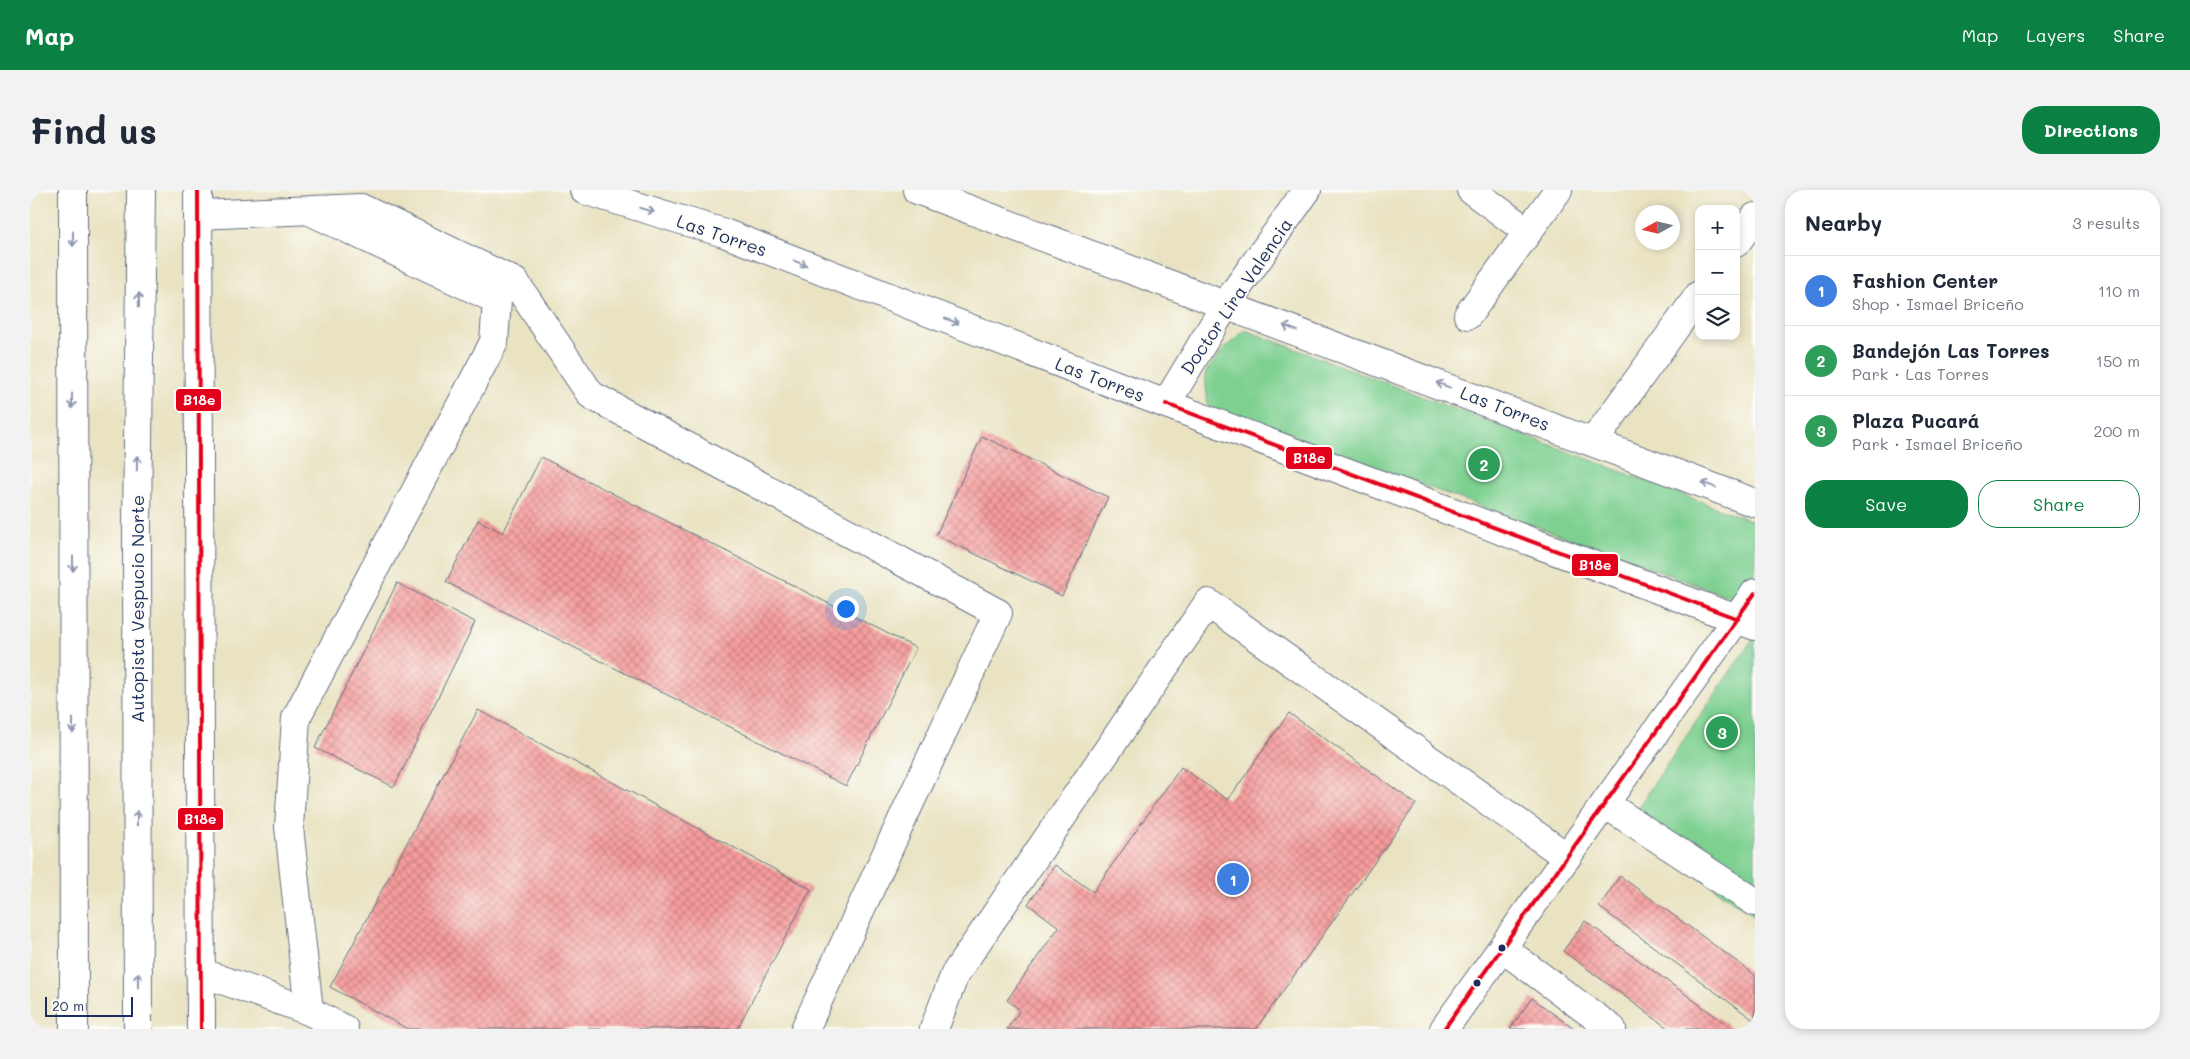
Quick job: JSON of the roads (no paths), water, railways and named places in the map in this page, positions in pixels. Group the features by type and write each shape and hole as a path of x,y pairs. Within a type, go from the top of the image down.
{"main road":[{"path":"73,190 74,1029"},
{"name":"Autopista Vespucio Norte","path":"138,1029 137,526 141,190"},
{"name":"Las Torres","path":"584,190 724,234 1166,404 1746,623"},
{"name":"Las Torres","path":"917,190 1755,503"},
{"name":"Doctor Lira Valencia","path":"1166,404 1226,304 1307,190"},
{"path":"1471,190 1528,232"},
{"path":"1468,315 1558,190"},
{"path":"201,1029 198,203 308,210 361,208 515,282 591,395 998,613 805,1029"},
{"path":"308,210 497,300 494,342 296,718 290,827 309,1011"},
{"path":"1740,238 1755,217"},
{"path":"1593,442 1695,301"},
{"path":"1444,1029 1605,804 1746,623 1755,593"},
{"path":"934,1029 955,974 1208,603 1567,857"},
{"path":"1605,804 1755,902"},
{"path":"1502,948 1612,1029"},
{"path":"200,972 309,1011 344,1029"}],"place":[{"name":"Bandejón Las Torres","path":"1484,464"},
{"name":"Plaza Pucará","path":"1722,732"},
{"name":"Fashion Center","path":"1233,879"}]}
